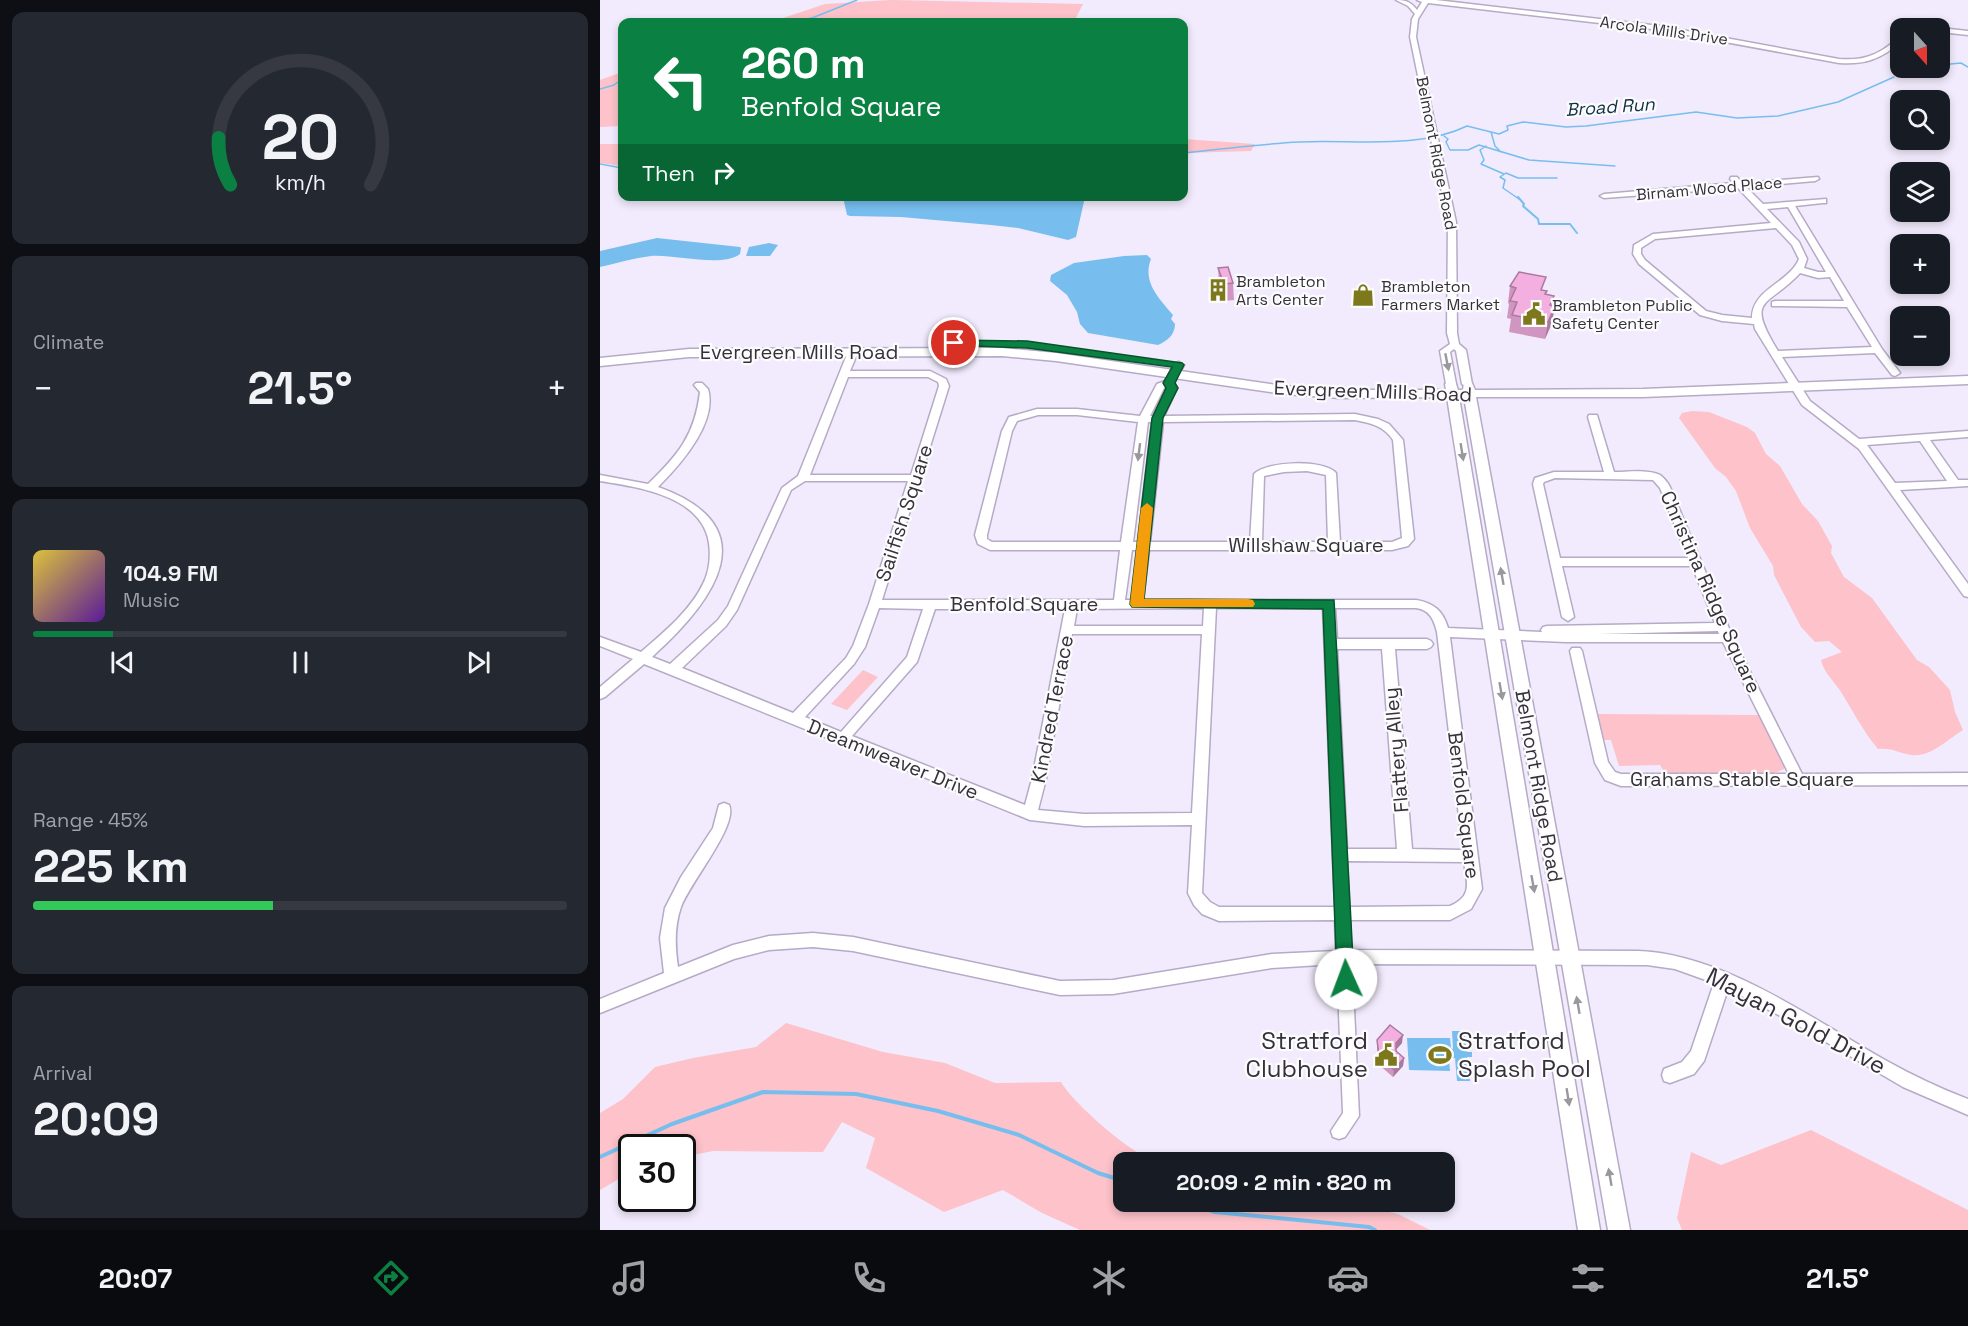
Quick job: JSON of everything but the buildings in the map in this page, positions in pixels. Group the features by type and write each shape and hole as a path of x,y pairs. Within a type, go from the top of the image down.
{"main road":[{"name":"Evergreen Mills Road","path":"600,353 672,344 1001,343 1058,348 1174,374"},
{"name":"Evergreen Mills Road","path":"600,362 689,353 1022,354 1295,391 1340,394 1452,389 1642,393 1895,373 1968,370"},
{"name":"Evergreen Mills Road","path":"1792,382 1968,380"},
{"name":"Belmont Ridge Road","path":"1452,389 1589,1230"},
{"name":"Belmont Ridge Road","path":"1468,389 1619,1230"}],"street":[{"path":"1399,0 1410,5 1417,13"},
{"name":"Arcola Mills Drive","path":"1420,0 1660,28 1847,62 1876,58 1890,49"},
{"name":"Belmont Ridge Road","path":"1426,0 1417,13 1413,25 1414,45 1453,232 1451,323 1455,345 1461,350 1468,389"},
{"path":"1438,0 1452,4"},
{"path":"1950,31 1968,33"},
{"name":"Birnam Wood Place","path":"1604,196 1737,182 1815,179"},
{"path":"1737,182 1799,249 1803,259 1800,270 1764,297 1758,308 1756,321 1806,403 1858,442 1966,586"},
{"path":"1759,207 1823,201"},
{"path":"1790,204 1878,350 1895,373"},
{"path":"1756,321 1722,318 1699,310 1642,262 1637,254 1637,247 1653,237 1776,225"},
{"path":"1800,270 1818,275 1833,274"},
{"path":"1775,304 1850,304"},
{"name":"Belmont Ridge Road","path":"1452,389 1445,351 1455,345"},
{"path":"1775,354 1878,350"},
{"path":"803,478 846,374 852,352"},
{"name":"Sailfish Square","path":"795,719 850,661 859,647 875,604 944,386 943,381 930,374 846,374"},
{"path":"1137,604 1158,418 1172,388 1174,374"},
{"path":"1119,604 1143,419 1160,386 1174,374"},
{"path":"651,488 687,450 696,435 705,390 699,385"},
{"name":"Willshaw Square","path":"1037,412 1077,412 1143,419 1356,417 1384,424 1394,432 1398,440 1408,539 1398,545 990,546 982,541 981,535 1007,432 1013,419 1037,412"},
{"path":"1593,417 1610,476"},
{"path":"1858,442 1968,434"},
{"path":"1923,437 1955,484"},
{"path":"1256,545 1259,474 1268,469 1323,468 1331,472 1334,545"},
{"name":"Christina Ridge Square","path":"1568,617 1539,480 1554,475 1650,476 1662,482 1725,633 1798,779"},
{"path":"600,478 667,493 701,514 712,531 716,548 715,567 708,586 695,605 600,694"},
{"path":"673,669 728,615 782,494 787,488 803,478 915,478"},
{"path":"1892,487 1968,483"},
{"path":"1556,562 1695,562"},
{"name":"Benfold Square","path":"875,604 930,605 1072,604 1119,604 1137,604 1210,604 1399,604 1426,606 1440,619 1443,632 1475,889 1470,901 1458,911 1450,913 1220,914 1204,907 1195,892 1210,604"},
{"name":"Kindred Terrace","path":"1030,814 1072,604"},
{"path":"1329,604 1351,1116 1340,1131"},
{"path":"843,738 913,659 930,605"},
{"path":"1067,630 1208,630"},
{"path":"1443,632 1566,638 1725,633"},
{"name":"Dreamweaver Drive","path":"600,641 1030,814 1056,819 1198,819"},
{"path":"1330,644 1427,644"},
{"name":"Flattery Alley","path":"1388,644 1405,855"},
{"name":"Grahams Stable Square","path":"1576,651 1602,763 1610,776 1627,780 1968,779"},
{"path":"672,975 667,946 670,915 681,888 720,827 724,809"},
{"path":"1340,855 1470,856"},
{"name":"Mayan Gold Drive","path":"600,1006 733,952 769,943 813,940 853,944 1060,988 1113,987 1272,961 1345,957 1628,957 1665,960 1693,967 1760,996 1923,1089 1968,1107"},
{"path":"1670,1075 1688,1068 1698,1055 1723,980"}],"shaded area":[{"path":"891,0 1083,4 1076,18 783,18 825,4"},
{"path":"618,73 618,126 600,127 600,80"},
{"path":"1188,139 1255,144 1251,151 1188,153"},
{"path":"600,144 618,144 618,165 600,163"},
{"path":"1709,412 1747,427 1755,433 1766,454 1780,466 1802,504 1818,521 1832,546 1831,553 1844,577 1872,598 1917,660 1929,667 1950,690 1955,712 1963,730 1925,754 1911,755 1878,749 1822,665 1821,660 1842,652 1829,641 1815,642 1801,627 1774,575 1773,566 1750,528 1736,491 1726,477 1715,468 1679,418 1682,413"},
{"path":"863,670 878,677 847,710 831,704"},
{"path":"1597,714 1759,715 1785,764 1784,769 1772,774 1665,773 1660,765 1619,766 1611,740 1603,740"},
{"path":"786,1023 883,1052 945,1063 995,1083 1061,1082 1077,1102 1103,1126 1137,1152 1113,1152 1113,1212 1389,1212 1430,1230 1080,1230 1042,1213 1003,1190 944,1212 866,1168 875,1138 842,1122 823,1152 713,1151 696,1154 696,1134 618,1134 618,1180 600,1190 600,1113 623,1099 655,1067 756,1047"},
{"path":"1811,1130 1968,1210 1968,1230 1682,1230 1677,1218 1691,1152 1721,1165"}],"water":[{"path":"844,201 1084,201 1076,237 1068,240 1018,228 901,217 847,215"},
{"path":"657,238 741,248 740,254 722,260 651,256 600,267 600,251"},
{"path":"769,243 778,245 770,256 746,256 749,247"},
{"path":"1147,255 1151,259 1150,282 1173,315 1171,319 1175,324 1174,331 1158,345 1088,333 1080,324 1077,312 1067,295 1050,281 1051,275 1074,263"},
{"name":"Stratford Splash Pool","path":"1452,1031 1464,1031 1467,1052 1472,1052 1472,1057 1467,1057 1470,1081 1457,1081 1455,1058 1449,1059 1450,1071 1409,1070 1407,1038 1450,1038 1453,1049"}],"waterway":[{"path":"812,18 857,0"},
{"name":"Broad Run","path":"1950,64 1961,63 1968,67"},
{"name":"Broad Run","path":"1491,132 1499,134 1508,130 1507,126 1523,122 1566,127 1586,126 1696,112 1737,118 1778,116 1838,102 1892,78"},
{"path":"600,89 618,82"},
{"name":"Broad Run","path":"1188,153 1299,142 1406,141 1428,138 1467,126 1491,132"},
{"path":"1491,132 1495,146 1500,151"},
{"path":"1444,136 1448,139 1446,142 1450,150 1468,150 1479,145 1485,147"},
{"path":"1485,147 1500,151"},
{"path":"1485,147 1480,150 1484,160 1481,164 1504,174"},
{"path":"1500,151 1529,160 1615,166"},
{"name":"Broad Run","path":"600,164 618,167"},
{"path":"1519,199 1503,188 1505,180 1500,177 1506,173 1518,178 1557,178"},
{"path":"1518,197 1524,204 1523,206 1538,219 1539,224 1570,224 1577,233"},
{"path":"600,1157 672,1124 763,1092 856,1094 938,1111 1019,1135 1098,1173 1113,1178"},
{"path":"1215,1212 1369,1227 1375,1230"}],"slow traffic":[{"path":"1147,508 1137,604 1248,604"}],"place":[{"name":"Brambleton Arts Center","path":"1218,290"},
{"name":"Brambleton Farmers Market","path":"1363,295"},
{"name":"Brambleton Public Safety Center","path":"1534,314"},
{"name":"Stratford Clubhouse","path":"1386,1055"},
{"name":"Stratford Splash Pool","path":"1440,1055"}],"route":[{"path":"954,343 1027,344 1179,365 1169,383 1172,388 1158,418 1137,604 1329,604 1346,979"}]}
